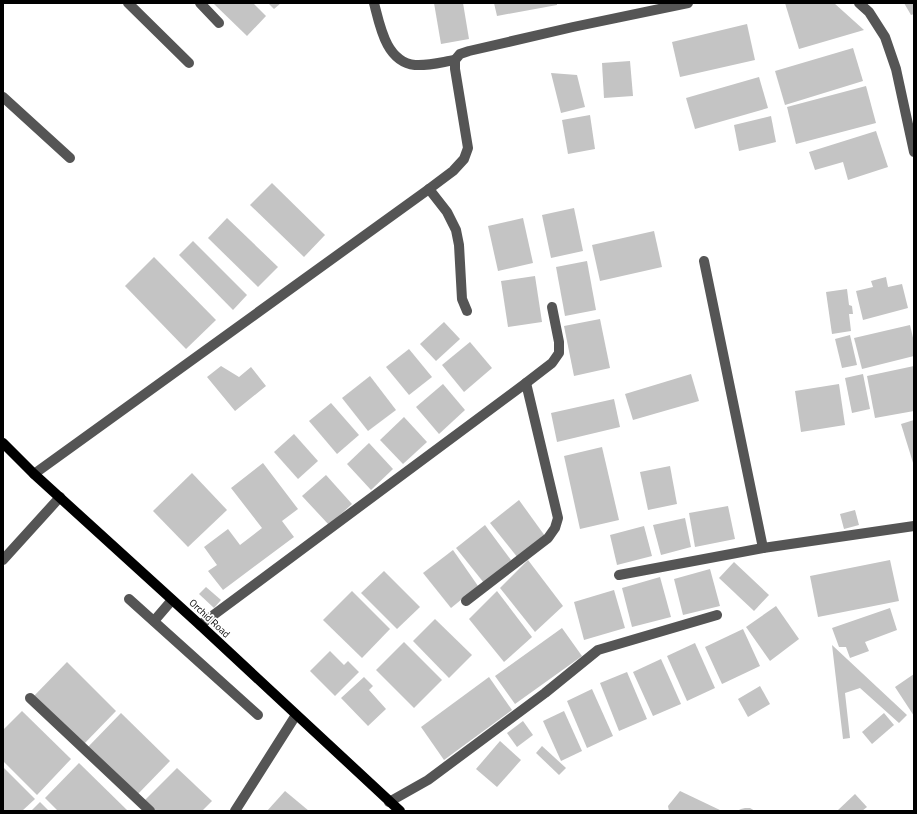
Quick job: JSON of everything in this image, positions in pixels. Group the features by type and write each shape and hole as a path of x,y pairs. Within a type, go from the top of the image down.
{"main road":[{"name":"Orchid Road","path":"3,443 34,474 200,625 400,811"}],"street":[{"path":"128,3 189,63"},
{"path":"200,3 219,23"},
{"path":"374,3 382,34 391,51 401,61 414,65 428,65 455,60 460,54 469,51 688,3"},
{"path":"859,3 869,12 885,37 896,68 914,152"},
{"path":"34,474 453,171 464,159 468,148 455,69 455,60"},
{"path":"3,97 70,158"},
{"path":"429,189 447,212 456,230 459,244 462,299 467,311"},
{"path":"704,261 763,548"},
{"path":"200,625 552,364 559,352 559,342 552,306"},
{"path":"466,601 548,538 555,528 558,518 526,383"},
{"path":"3,560 60,497"},
{"path":"619,575 763,548 914,526"},
{"path":"129,599 258,715"},
{"path":"154,621 172,600"},
{"path":"390,802 428,780 546,693 598,650 717,615"},
{"path":"30,698 150,811"},
{"path":"235,811 296,715"}],"building":[{"path":"213,3 253,3 266,16 247,36"},
{"path":"268,3 281,3 274,9"},
{"path":"434,3 463,3 469,39 441,44"},
{"path":"494,3 557,3 557,5 497,16"},
{"path":"785,3 834,3 864,30 799,49"},
{"path":"904,3 914,3 914,14 911,15"},
{"path":"747,24 755,60 680,77 672,42"},
{"path":"853,48 863,81 785,105 775,71"},
{"path":"630,61 633,96 604,98 602,63"},
{"path":"551,73 577,75 585,107 561,113"},
{"path":"759,77 768,108 695,129 686,98"},
{"path":"866,86 876,123 796,144 787,107"},
{"path":"590,115 595,149 568,154 562,120"},
{"path":"771,116 776,142 739,151 734,125"},
{"path":"876,131 888,167 848,180 843,162 815,170 809,152"},
{"path":"272,183 325,235 304,257 250,205"},
{"path":"574,208 583,251 551,258 542,215"},
{"path":"227,218 278,267 258,287 208,238"},
{"path":"523,218 533,263 498,271 488,226"},
{"path":"654,231 662,267 600,281 592,245"},
{"path":"193,241 247,295 233,310 179,255"},
{"path":"154,257 216,320 186,349 125,286"},
{"path":"587,261 596,310 565,316 556,267"},
{"path":"535,276 542,322 508,327 501,281"},
{"path":"886,277 888,287 902,284 908,308 863,320 856,291 873,287 871,281"},
{"path":"847,289 849,305 852,306 853,314 849,314 851,331 832,334 826,292"},
{"path":"600,319 610,368 574,376 564,326"},
{"path":"444,322 460,339 436,361 420,344"},
{"path":"910,325 914,342 914,356 862,369 854,338"},
{"path":"850,335 857,365 842,368 835,339"},
{"path":"470,342 492,368 464,392 442,365"},
{"path":"409,349 432,377 409,395 386,367"},
{"path":"221,366 239,377 251,367 266,386 235,411 207,377"},
{"path":"914,366 914,411 875,418 867,376"},
{"path":"691,374 699,401 633,420 625,394"},
{"path":"863,374 870,409 852,413 845,378"},
{"path":"370,376 396,410 368,431 342,398"},
{"path":"443,384 465,410 439,434 416,407"},
{"path":"839,384 845,425 801,432 795,391"},
{"path":"614,399 620,427 557,442 551,413"},
{"path":"331,403 359,435 337,454 309,421"},
{"path":"404,417 427,442 403,464 380,440"},
{"path":"914,420 914,466 901,424"},
{"path":"294,434 318,461 298,479 274,452"},
{"path":"369,443 393,469 371,490 347,464"},
{"path":"602,447 619,520 580,529 564,456"},
{"path":"263,463 298,509 282,521 294,537 223,590 208,571 217,565 204,547 228,529 240,545 262,528 231,488"},
{"path":"670,466 677,504 648,510 640,472"},
{"path":"192,473 227,510 188,547 153,511"},
{"path":"326,475 352,504 329,525 302,496"},
{"path":"519,500 545,536 518,558 490,523"},
{"path":"728,506 735,539 695,547 689,513"},
{"path":"855,510 859,525 844,529 840,514"},
{"path":"685,518 691,547 661,555 653,525"},
{"path":"485,525 511,560 484,583 456,548"},
{"path":"644,526 652,556 617,565 610,535"},
{"path":"453,550 478,586 451,608 423,573"},
{"path":"528,560 563,606 535,632 500,588"},
{"path":"890,560 899,601 818,617 810,576"},
{"path":"734,562 769,595 754,611 719,578"},
{"path":"710,569 720,606 683,615 674,579"},
{"path":"384,571 420,607 397,629 361,593"},
{"path":"660,577 671,617 632,627 622,588"},
{"path":"206,587 221,600 214,608 199,594"},
{"path":"614,590 625,628 584,640 574,602"},
{"path":"352,591 390,629 362,658 323,620"},
{"path":"497,591 532,637 504,662 469,619"},
{"path":"776,606 799,639 770,661 746,627"},
{"path":"890,608 897,630 865,642 869,651 850,658 846,647 839,647 832,628"},
{"path":"435,619 472,655 449,678 413,641"},
{"path":"562,628 582,656 515,704 495,676"},
{"path":"743,629 760,666 722,684 705,647"},
{"path":"404,642 442,680 414,708 376,670"},
{"path":"695,643 715,688 687,701 667,656"},
{"path":"832,645 907,715 899,723 860,688 845,693 850,738 843,739"},
{"path":"330,651 344,665 348,661 359,672 335,696 310,671"},
{"path":"661,659 681,704 653,716 633,672"},
{"path":"67,662 116,711 82,746 33,697"},
{"path":"627,672 647,719 619,731 600,683"},
{"path":"914,674 914,716 895,687"},
{"path":"364,677 373,686 369,690 386,709 368,726 341,698"},
{"path":"489,677 512,710 444,760 421,727"},
{"path":"760,686 770,704 748,717 738,699"},
{"path":"592,689 613,736 587,748 567,701"},
{"path":"22,711 71,759 37,795 3,761 3,730"},
{"path":"564,711 582,751 561,761 543,721"},
{"path":"121,713 170,761 136,796 87,748"},
{"path":"884,713 894,725 872,744 862,732"},
{"path":"523,721 533,735 517,747 507,733"},
{"path":"500,741 521,760 497,787 476,769"},
{"path":"542,746 566,768 559,775 536,753"},
{"path":"79,763 128,811 58,811 45,798"},
{"path":"3,767 35,799 22,811 3,811"},
{"path":"177,768 212,801 202,811 152,811 143,802"},
{"path":"285,791 309,811 267,811"},
{"path":"680,791 722,811 669,811 668,806"},
{"path":"855,794 867,807 862,811 837,811"},
{"path":"40,802 49,811 31,811"},
{"path":"750,808 755,811 737,811"}]}
